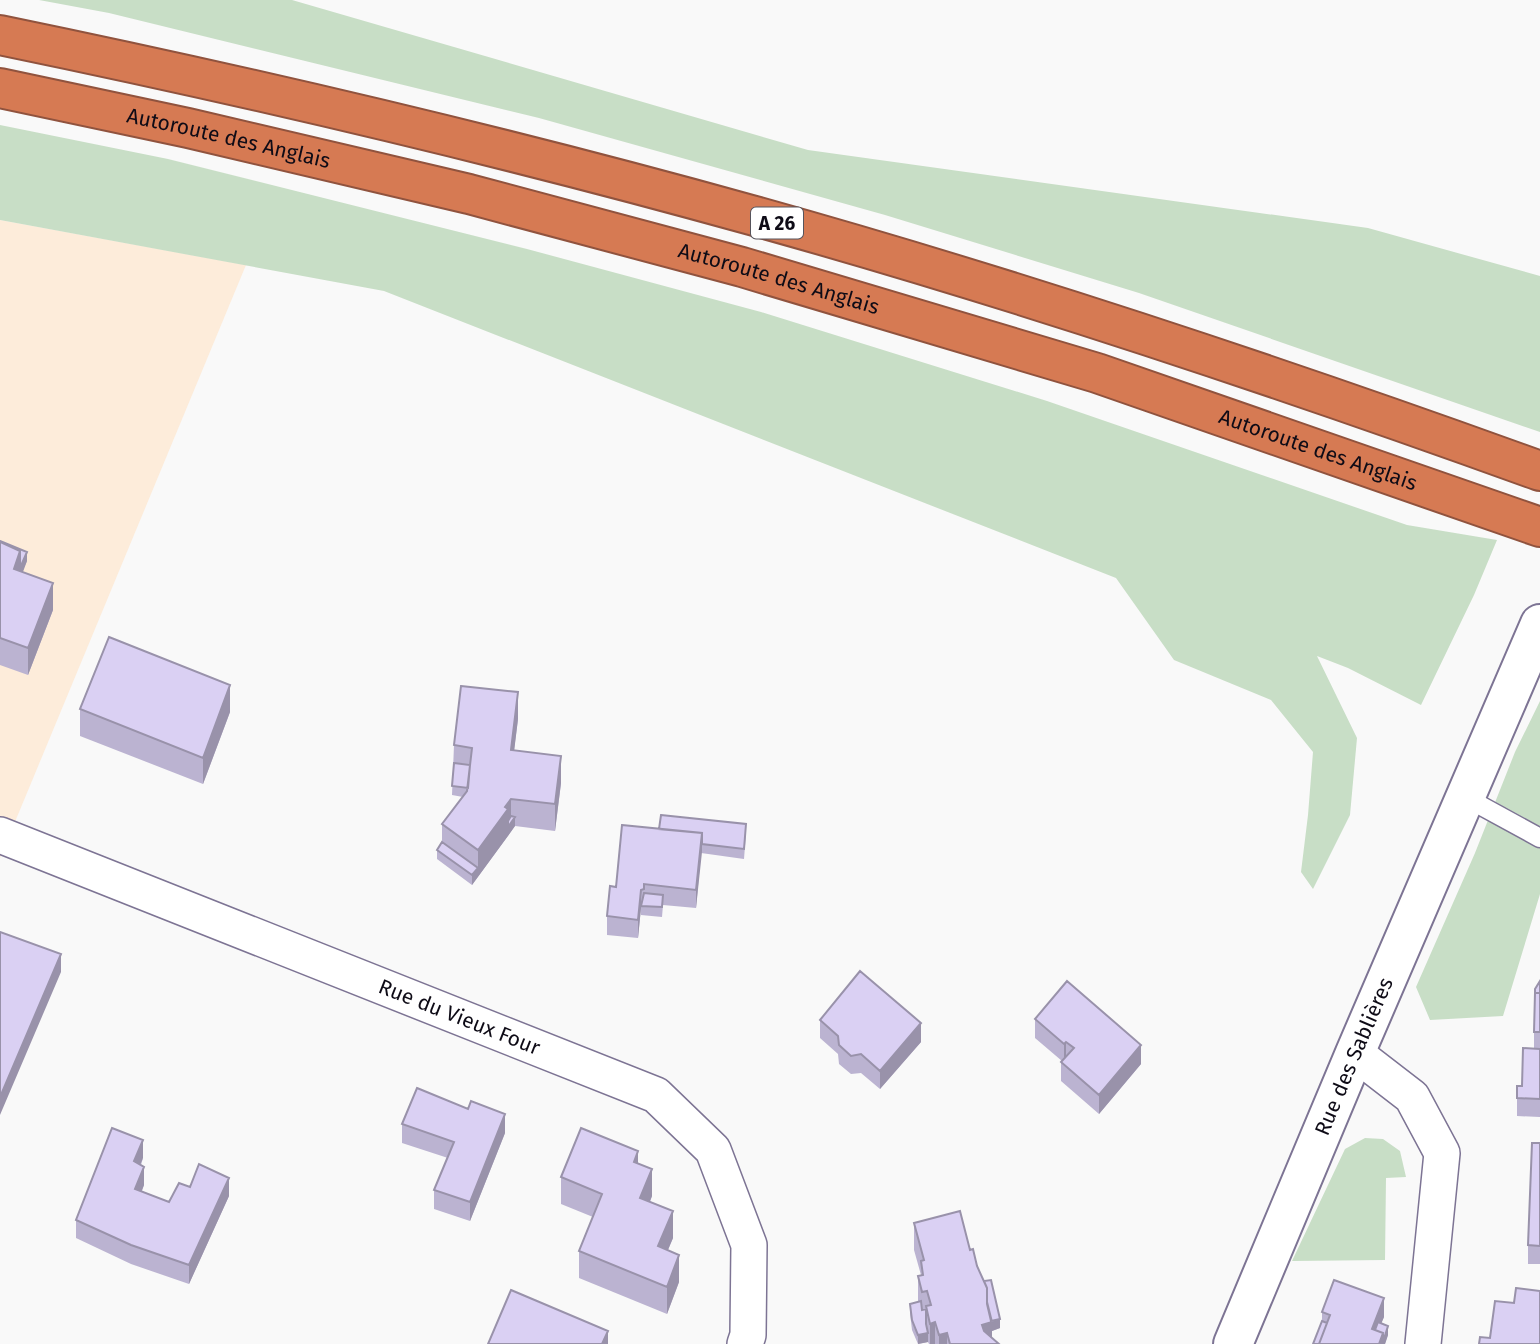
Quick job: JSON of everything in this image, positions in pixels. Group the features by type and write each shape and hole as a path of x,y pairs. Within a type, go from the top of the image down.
{"highway":[{"name":"A 26","path":"0,35 193,75 469,140 753,215 1122,327 1539,471"},
{"name":"Autoroute des Anglais","path":"0,88 188,128 470,194 742,267 1097,373 1529,523"}],"street":[{"name":"Rue des Sablières","path":"1233,1344 1540,624"},
{"name":"Rue du Vieux Four","path":"0,835 656,1095 713,1150 749,1245 748,1335 745,1344"},
{"path":"1355,1053 1412,1097 1442,1153 1423,1344"}],"lane":[{"path":"1471,784 1540,838"}],"shaded area":[{"path":"0,220 246,265 0,858"}],"green space":[{"path":"39,0 292,0 808,150 1368,228 1540,276 1540,432 1139,293 885,215 539,118 109,13"},
{"path":"0,125 168,159 527,249 761,312 1047,401 1407,525 1497,540 1474,595 1421,705 1348,668 1317,656 1357,738 1350,815 1313,889 1301,872 1313,752 1271,700 1174,660 1116,578 384,291 0,220"},
{"path":"1540,701 1540,894 1503,1016 1430,1020 1416,987 1475,853 1515,752"},
{"path":"1365,1138 1383,1139 1400,1151 1406,1177 1386,1178 1385,1260 1292,1261 1345,1149"}],"building":[{"path":"0,541 27,552 20,568 20,551"},
{"path":"0,542 20,551 14,569 53,583 28,648 0,638"},
{"path":"109,637 230,685 203,758 80,709"},
{"path":"461,686 518,692 511,750 561,756 555,804 511,799 505,807 508,809 478,850 442,824 467,791 472,748 454,745"},
{"path":"454,763 470,765 468,788 452,786"},
{"path":"661,815 746,824 744,849 702,844 702,833 659,829"},
{"path":"511,816 515,817 508,827 508,821"},
{"path":"622,825 702,833 696,890 644,884 638,920 607,916 610,886 616,887"},
{"path":"442,842 478,868 472,875 437,850"},
{"path":"644,893 663,895 662,907 641,906"},
{"path":"0,932 61,954 0,1097"},
{"path":"860,971 921,1023 880,1071 861,1054 851,1056 839,1045 838,1036 820,1020"},
{"path":"1067,981 1141,1045 1099,1095 1061,1062 1074,1048 1066,1042 1064,1044 1035,1019"},
{"path":"1540,981 1540,993 1535,993 1535,989"},
{"path":"1535,993 1540,993 1540,1032 1534,1032"},
{"path":"1523,1048 1540,1049 1540,1099 1517,1098 1517,1086 1522,1086"},
{"path":"417,1088 468,1109 471,1101 505,1114 470,1202 434,1190 454,1142 402,1124"},
{"path":"112,1128 143,1140 134,1161 144,1167 135,1189 169,1202 179,1183 190,1187 199,1164 229,1178 189,1265 131,1245 76,1220"},
{"path":"581,1128 638,1151 634,1162 652,1169 640,1198 673,1211 658,1246 679,1255 667,1287 579,1251 602,1194 561,1177"},
{"path":"1532,1143 1540,1143 1540,1246 1528,1245"},
{"path":"960,1211 970,1250 973,1249 987,1288 992,1322 982,1325 984,1331 999,1344 950,1344 947,1333 939,1335 935,1322 930,1324 926,1306 931,1305 927,1291 922,1292 918,1276 923,1275 921,1261 924,1260 914,1223"},
{"path":"991,1280 1000,1319 991,1321 984,1281"},
{"path":"1334,1280 1384,1298 1372,1329 1383,1333 1379,1344 1319,1344 1330,1315 1322,1312"},
{"path":"1516,1288 1540,1291 1540,1344 1479,1344 1480,1337 1490,1338 1495,1301 1514,1303"},
{"path":"511,1290 608,1331 602,1344 488,1344"},
{"path":"921,1301 922,1310 926,1309 928,1333 918,1335 910,1304"},
{"path":"1322,1321 1327,1323 1319,1344 1313,1344"},
{"path":"1378,1322 1388,1326 1383,1342 1383,1333 1375,1330"}]}
